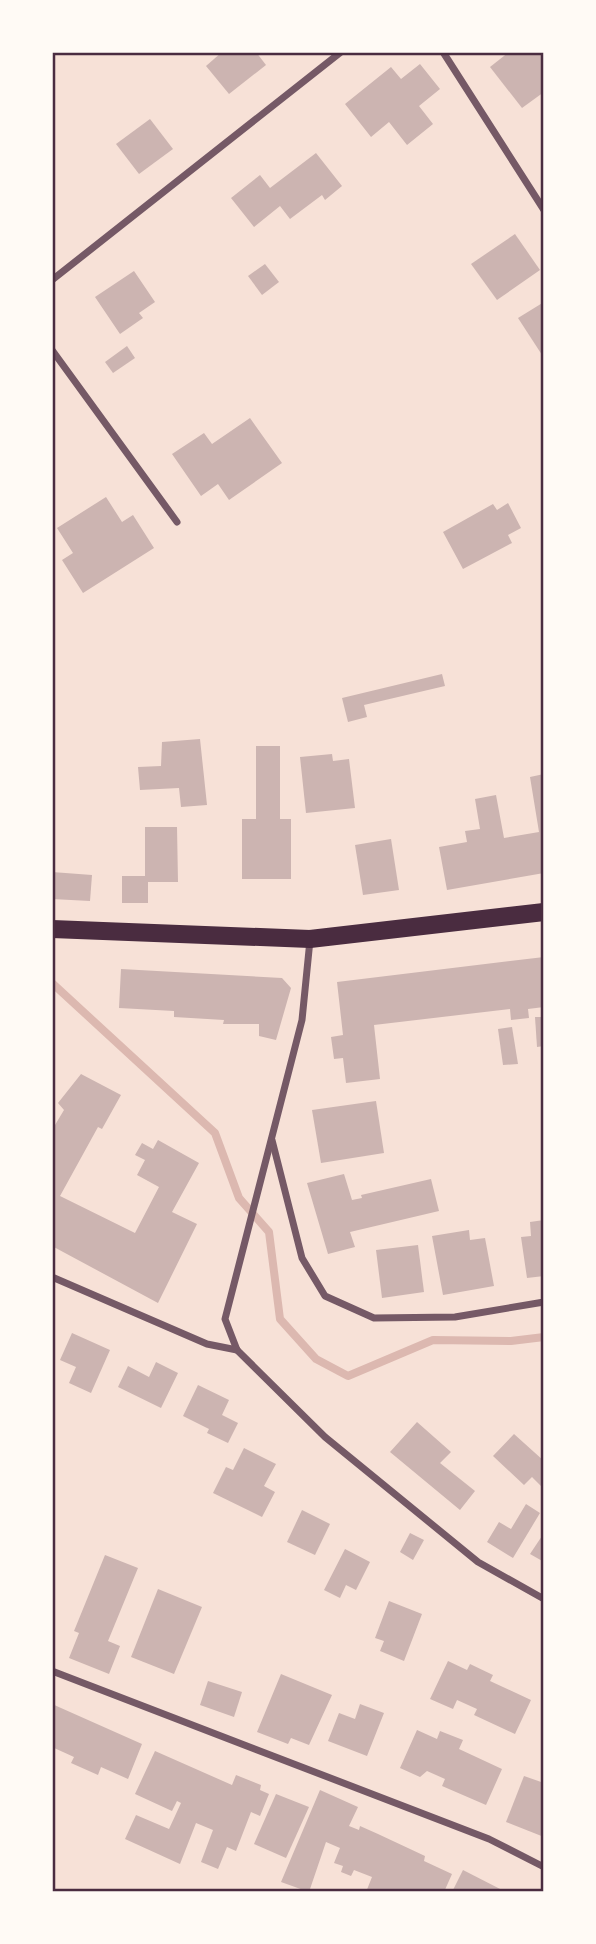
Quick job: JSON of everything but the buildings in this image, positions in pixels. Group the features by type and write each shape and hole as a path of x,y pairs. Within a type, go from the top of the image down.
{"main road":[{"path":"52,929 310,939 544,912"}],"street":[{"path":"52,280 341,52"},
{"path":"443,52 544,210"},
{"path":"52,350 177,522"},
{"path":"310,939 302,1020 225,1319 237,1350 324,1437 468,1554 544,1599"},
{"path":"272,1140 302,1258 325,1296 374,1318 455,1317 544,1302"},
{"path":"52,1277 207,1344 237,1350"},
{"path":"52,1671 489,1839 544,1867"}],"waterway":[{"path":"52,983 215,1133 239,1198 269,1232 280,1319 316,1359 348,1376 433,1340 511,1341 544,1337"}]}
